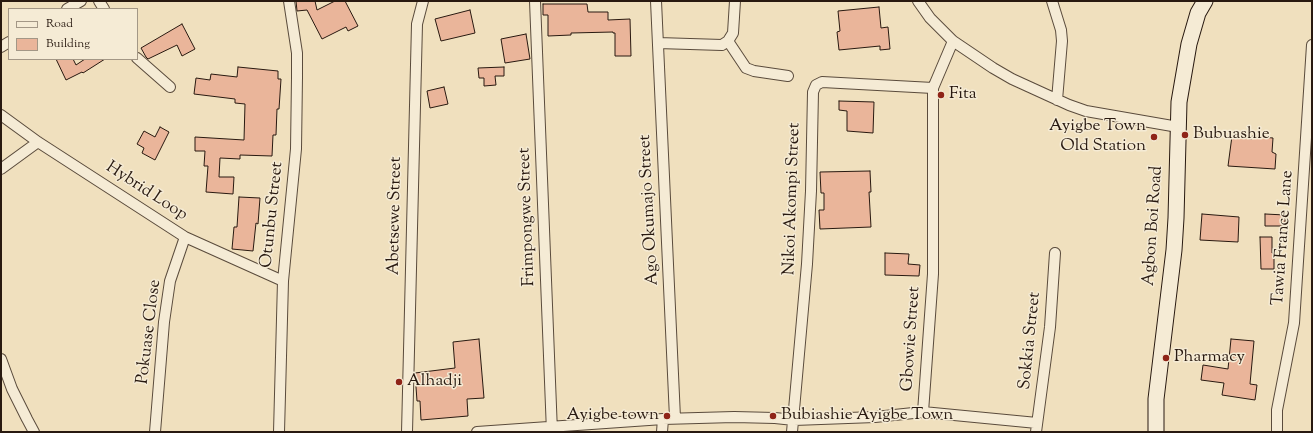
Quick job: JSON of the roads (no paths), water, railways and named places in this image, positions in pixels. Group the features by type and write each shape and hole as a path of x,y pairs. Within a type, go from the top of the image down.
{"street":[{"path":"69,8 81,1"},
{"name":"Otunbu Street","path":"279,432 283,281 296,149 297,53 290,1"},
{"name":"Abetsewe Street","path":"407,432 417,24 423,1"},
{"name":"Frimpongwe Street","path":"535,1 552,429"},
{"name":"Ago Okumajo Street","path":"656,1 675,418"},
{"path":"658,43 722,45 728,41 733,33 735,1"},
{"path":"918,1 930,18 953,41 993,68 1057,100 1086,111 1178,127"},
{"path":"1052,1 1061,30 1062,41 1057,100"},
{"name":"Agbon Boi Road","path":"1156,432 1156,399 1174,250 1179,102 1189,44 1198,13 1205,1"},
{"path":"728,41 746,68 754,71 788,76"},
{"name":"Gbowie Street","path":"477,432 552,429 675,418 734,417 794,420 874,417 924,412 933,274 933,88 953,41"},
{"name":"Tawia France Lane","path":"1277,432 1277,410 1294,323 1312,45"},
{"path":"138,59 170,87"},
{"name":"Nikoi Akompi Street","path":"792,432 808,264 813,92 816,85 822,82 933,88"},
{"name":"Hybrid Loop","path":"1,115 38,142 185,237 283,281"},
{"path":"1,169 38,142"},
{"name":"Pokuase Close","path":"155,432 164,322 170,281 185,237"},
{"name":"Sokkia Street","path":"1036,428 1050,328 1055,254"},
{"path":"1,360 12,389 34,432"},
{"path":"924,412 1036,428"},
{"path":"662,432 663,419"}],"place":[{"name":"Fita","path":"941,95"},
{"name":"Bubuashie","path":"1185,135"},
{"name":"Ayigbe Town Old Station","path":"1154,137"},
{"name":"Pharmacy","path":"1166,358"},
{"name":"Alhadji","path":"399,382"},
{"name":"Ayigbe town","path":"667,416"},
{"name":"Bubiashie Ayigbe Town","path":"773,416"}]}
